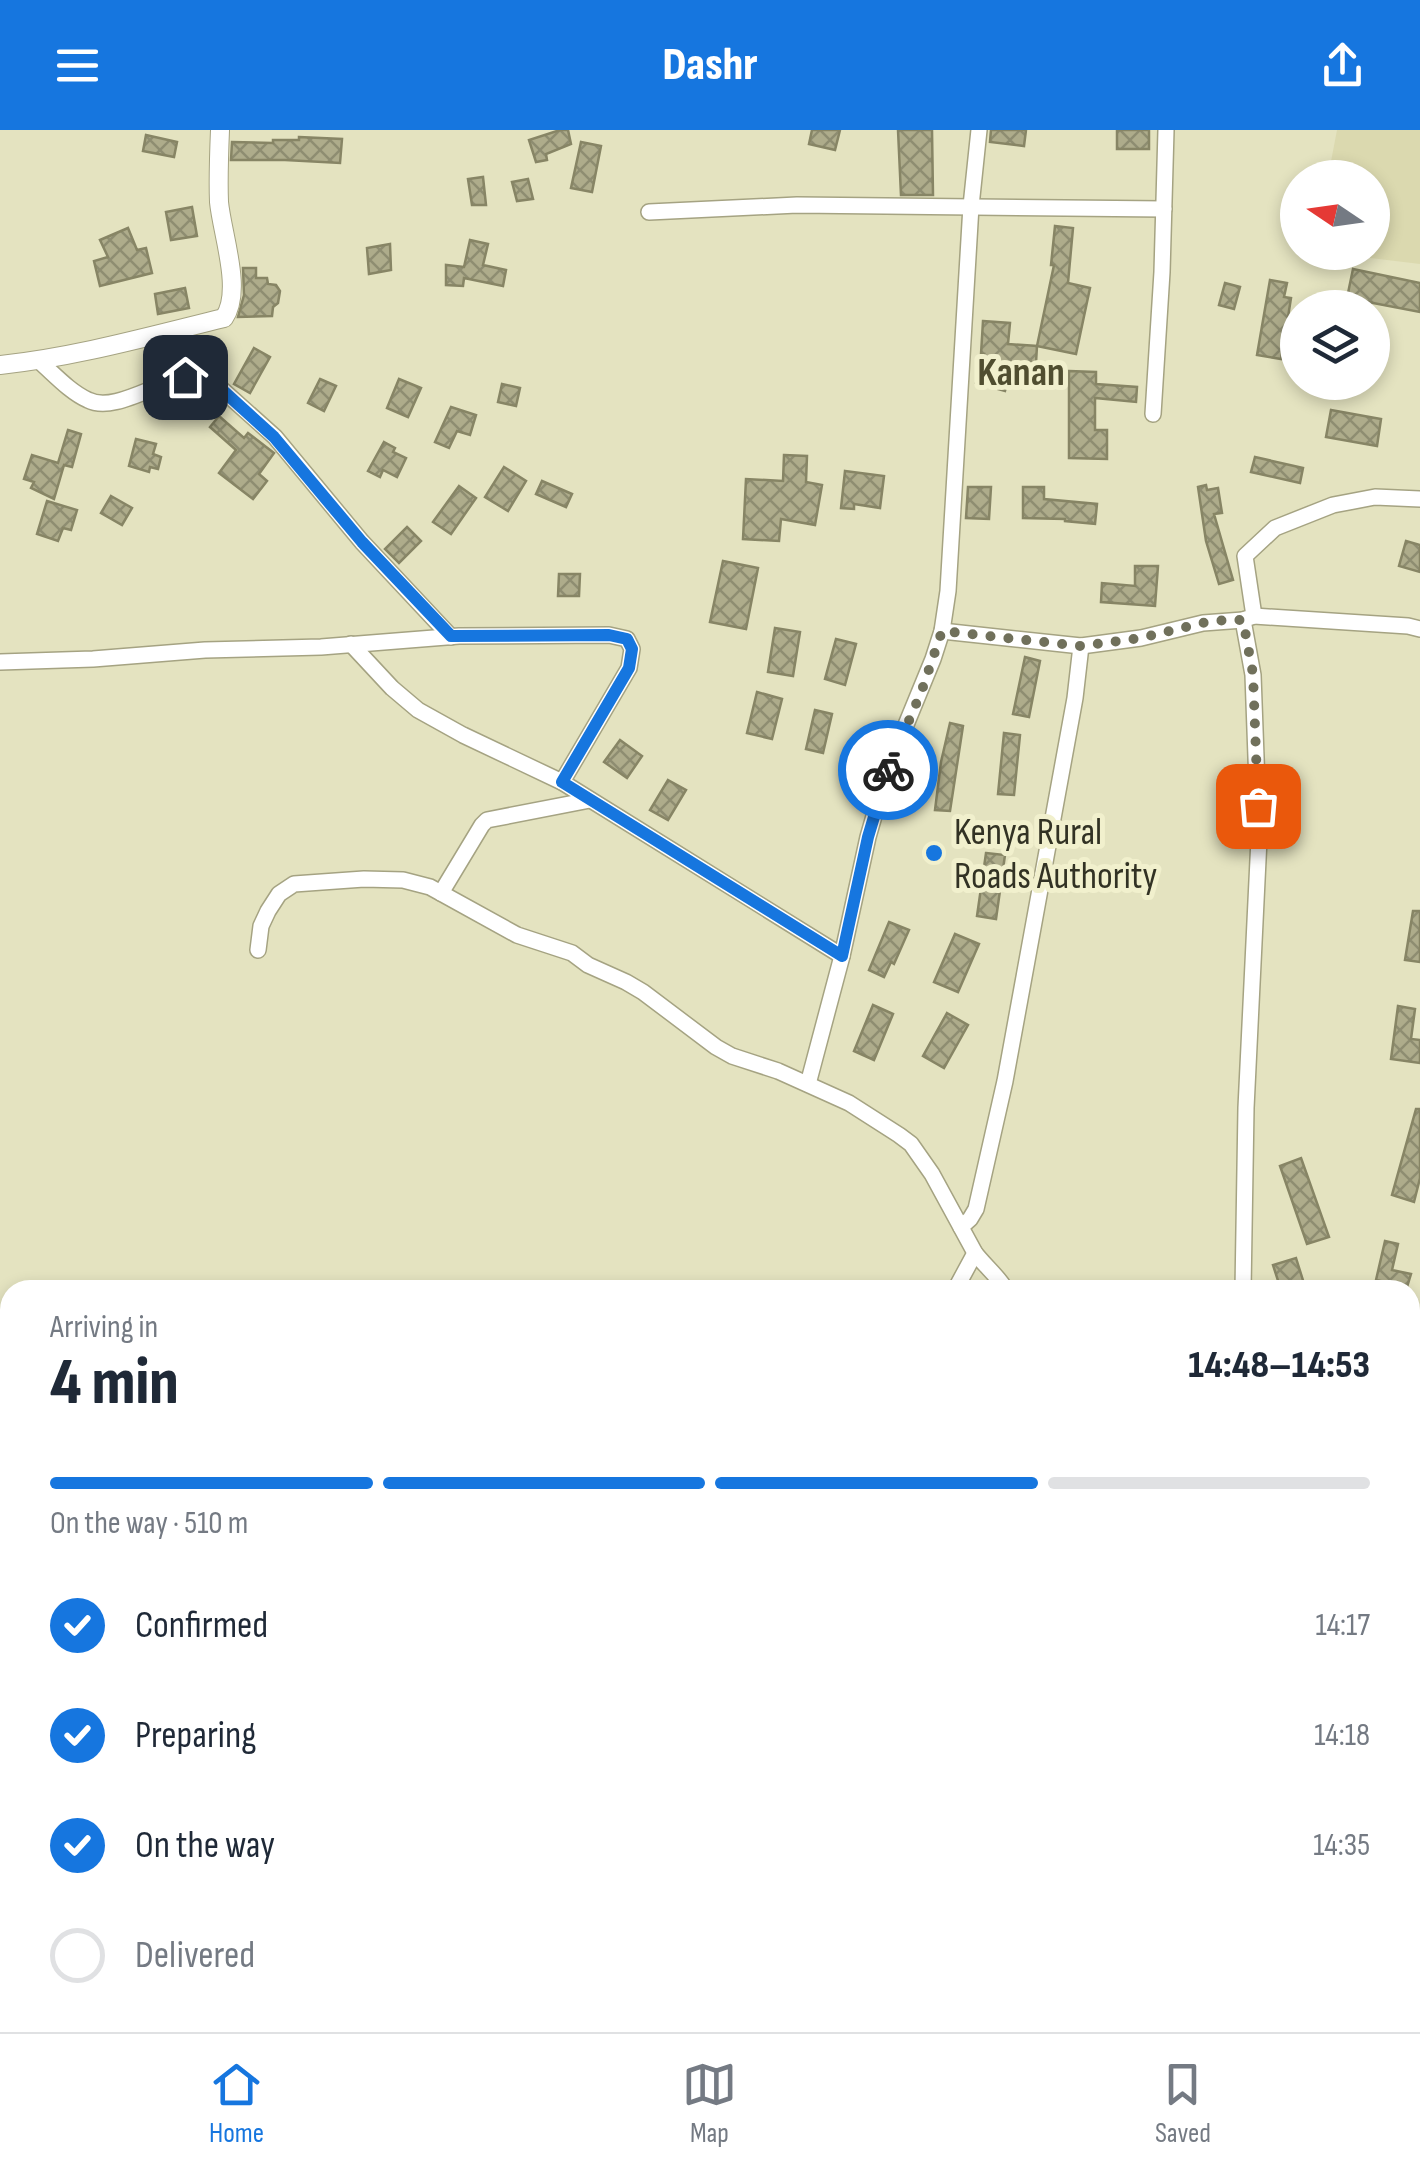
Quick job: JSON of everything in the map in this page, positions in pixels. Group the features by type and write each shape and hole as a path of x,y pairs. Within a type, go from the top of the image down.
{"street":[{"path":"0,365 92,350 227,315 231,268 219,199 220,130"},
{"path":"808,1084 887,771 942,631 948,591 979,130"},
{"path":"1153,414 1166,130"},
{"path":"649,212 798,204 1164,209"},
{"path":"39,361 80,395 98,404 185,377 208,377 274,437 362,542 451,636"},
{"path":"1242,1280 1246,1108 1260,839 1244,556 1275,528 1333,505 1375,497 1420,499"},
{"path":"942,631 1081,646 1249,618 1420,629"},
{"path":"0,662 451,636 609,635 627,639 632,649 629,668 562,782"},
{"path":"351,644 418,710 562,782 842,956"},
{"path":"961,1227 976,1209 1005,1081 1081,646"},
{"path":"441,893 487,820 590,800"},
{"path":"258,950 260,926 268,911 279,894 294,884 364,879 403,880 430,887 517,935 572,953 643,992 716,1048 849,1103 911,1144 976,1253 1000,1280"},
{"path":"961,1280 976,1253"}],"shaded area":[{"path":"1337,130 1420,130 1420,264 1390,260 1390,160 1331,160"}],"building":[{"path":"568,130 571,144 546,154 547,160 536,162 529,140"},
{"path":"812,130 840,130 835,150 809,144"},
{"path":"898,130 932,130 933,195 901,195"},
{"path":"991,130 1026,130 1024,146 990,142"},
{"path":"1117,130 1149,130 1149,149 1117,149"},
{"path":"146,135 177,142 174,157 143,151"},
{"path":"299,137 342,139 340,163 231,160 232,142 273,143"},
{"path":"581,142 601,146 592,192 571,188"},
{"path":"483,177 486,205 472,205 468,179"},
{"path":"528,179 533,199 517,201 512,182"},
{"path":"192,207 197,236 171,240 166,212"},
{"path":"1055,226 1073,228 1068,283 1090,288 1076,354 1037,346 1054,265"},
{"path":"128,228 137,250 146,248 152,273 100,286 94,261 108,257 100,240"},
{"path":"470,240 488,244 483,265 506,270 503,286 464,278 463,286 446,285 446,265 464,267"},
{"path":"390,244 391,270 369,274 367,248"},
{"path":"243,268 256,268 256,278 267,278 268,284 276,285 280,291 272,316 238,317 244,295"},
{"path":"1353,270 1420,283 1420,312 1390,306 1390,290 1349,290"},
{"path":"1270,280 1287,283 1286,290 1280,290 1280,359 1257,355"},
{"path":"1225,283 1240,287 1234,309 1219,305"},
{"path":"185,288 189,308 158,314 155,294"},
{"path":"983,321 1010,323 1008,344 1037,346 1036,363 1013,362 1005,391 976,383 984,354"},
{"path":"254,348 270,357 250,393 234,384"},
{"path":"1069,371 1096,372 1096,384 1137,387 1136,402 1095,398 1095,430 1107,430 1107,459 1069,458"},
{"path":"320,379 336,386 324,411 308,403"},
{"path":"399,379 421,388 408,417 387,408"},
{"path":"502,384 520,388 516,406 498,402"},
{"path":"451,407 476,415 470,435 457,431 449,448 435,442"},
{"path":"1331,410 1381,419 1377,446 1326,437"},
{"path":"219,416 244,438 248,433 274,453 259,474 267,481 253,499 219,473 236,450 210,427"},
{"path":"68,430 81,434 72,467 64,465 54,499 31,488 34,482 24,479 32,455 58,463"},
{"path":"136,439 156,444 153,454 161,457 158,469 150,467 149,472 129,466"},
{"path":"384,442 406,458 397,477 383,470 380,477 368,471"},
{"path":"784,455 807,456 806,482 822,485 815,525 781,519 779,541 743,539 746,479 783,481"},
{"path":"1255,457 1303,468 1300,483 1251,472"},
{"path":"504,467 526,481 508,511 485,497"},
{"path":"845,471 884,476 880,508 854,504 854,509 841,508"},
{"path":"542,481 572,494 566,507 536,494"},
{"path":"1206,485 1207,490 1218,488 1222,513 1214,514 1233,580 1219,584 1206,541 1198,487"},
{"path":"459,486 476,498 451,534 433,522"},
{"path":"968,487 991,487 989,519 966,518"},
{"path":"1023,487 1044,487 1044,499 1097,504 1095,524 1023,518"},
{"path":"111,496 132,508 122,525 101,513"},
{"path":"47,501 77,510 71,530 63,528 58,541 37,534"},
{"path":"407,527 421,541 399,563 385,549"},
{"path":"1406,541 1420,545 1420,572 1399,566"},
{"path":"723,561 758,568 746,629 710,622"},
{"path":"1135,566 1158,566 1155,606 1101,602 1102,583 1135,586"},
{"path":"559,574 580,574 579,596 558,596"},
{"path":"775,628 800,632 793,676 768,672"},
{"path":"836,639 856,644 845,685 825,679"},
{"path":"1025,657 1040,661 1029,717 1013,714"},
{"path":"757,692 782,699 772,739 747,733"},
{"path":"815,710 832,714 823,753 806,749"},
{"path":"950,723 963,726 950,811 935,810 941,762"},
{"path":"1004,733 1020,735 1014,795 998,794"},
{"path":"620,740 642,756 627,778 604,762"},
{"path":"668,780 686,790 668,820 650,810"},
{"path":"986,853 1005,855 996,919 977,916"},
{"path":"1413,911 1420,911 1420,962 1405,960"},
{"path":"889,922 909,930 884,977 869,970"},
{"path":"955,934 979,944 958,992 934,982"},
{"path":"873,1005 893,1014 874,1060 854,1051"},
{"path":"1398,1006 1415,1009 1411,1039 1420,1040 1420,1063 1391,1059"},
{"path":"947,1013 968,1025 944,1068 923,1056"},
{"path":"1416,1109 1420,1109 1420,1178 1414,1202 1392,1195"},
{"path":"1301,1158 1329,1237 1307,1244 1280,1166"},
{"path":"1385,1241 1398,1244 1392,1270 1411,1274 1409,1280 1376,1280"},
{"path":"1296,1258 1303,1280 1278,1280 1273,1265"}],"way so far":[{"path":"888,770 942,631 1081,646 1178,631 1202,623 1243,620 1253,674 1258,806"}],"place":[{"name":"Kenya Rural Roads Authority","path":"934,853"}],"district":[{"name":"Kanan","path":"1021,371"}],"route":[{"path":"185,377 208,377 274,437 362,542 451,636 569,634 627,639 632,649 629,668 562,782 842,956 868,837 888,770"}]}
